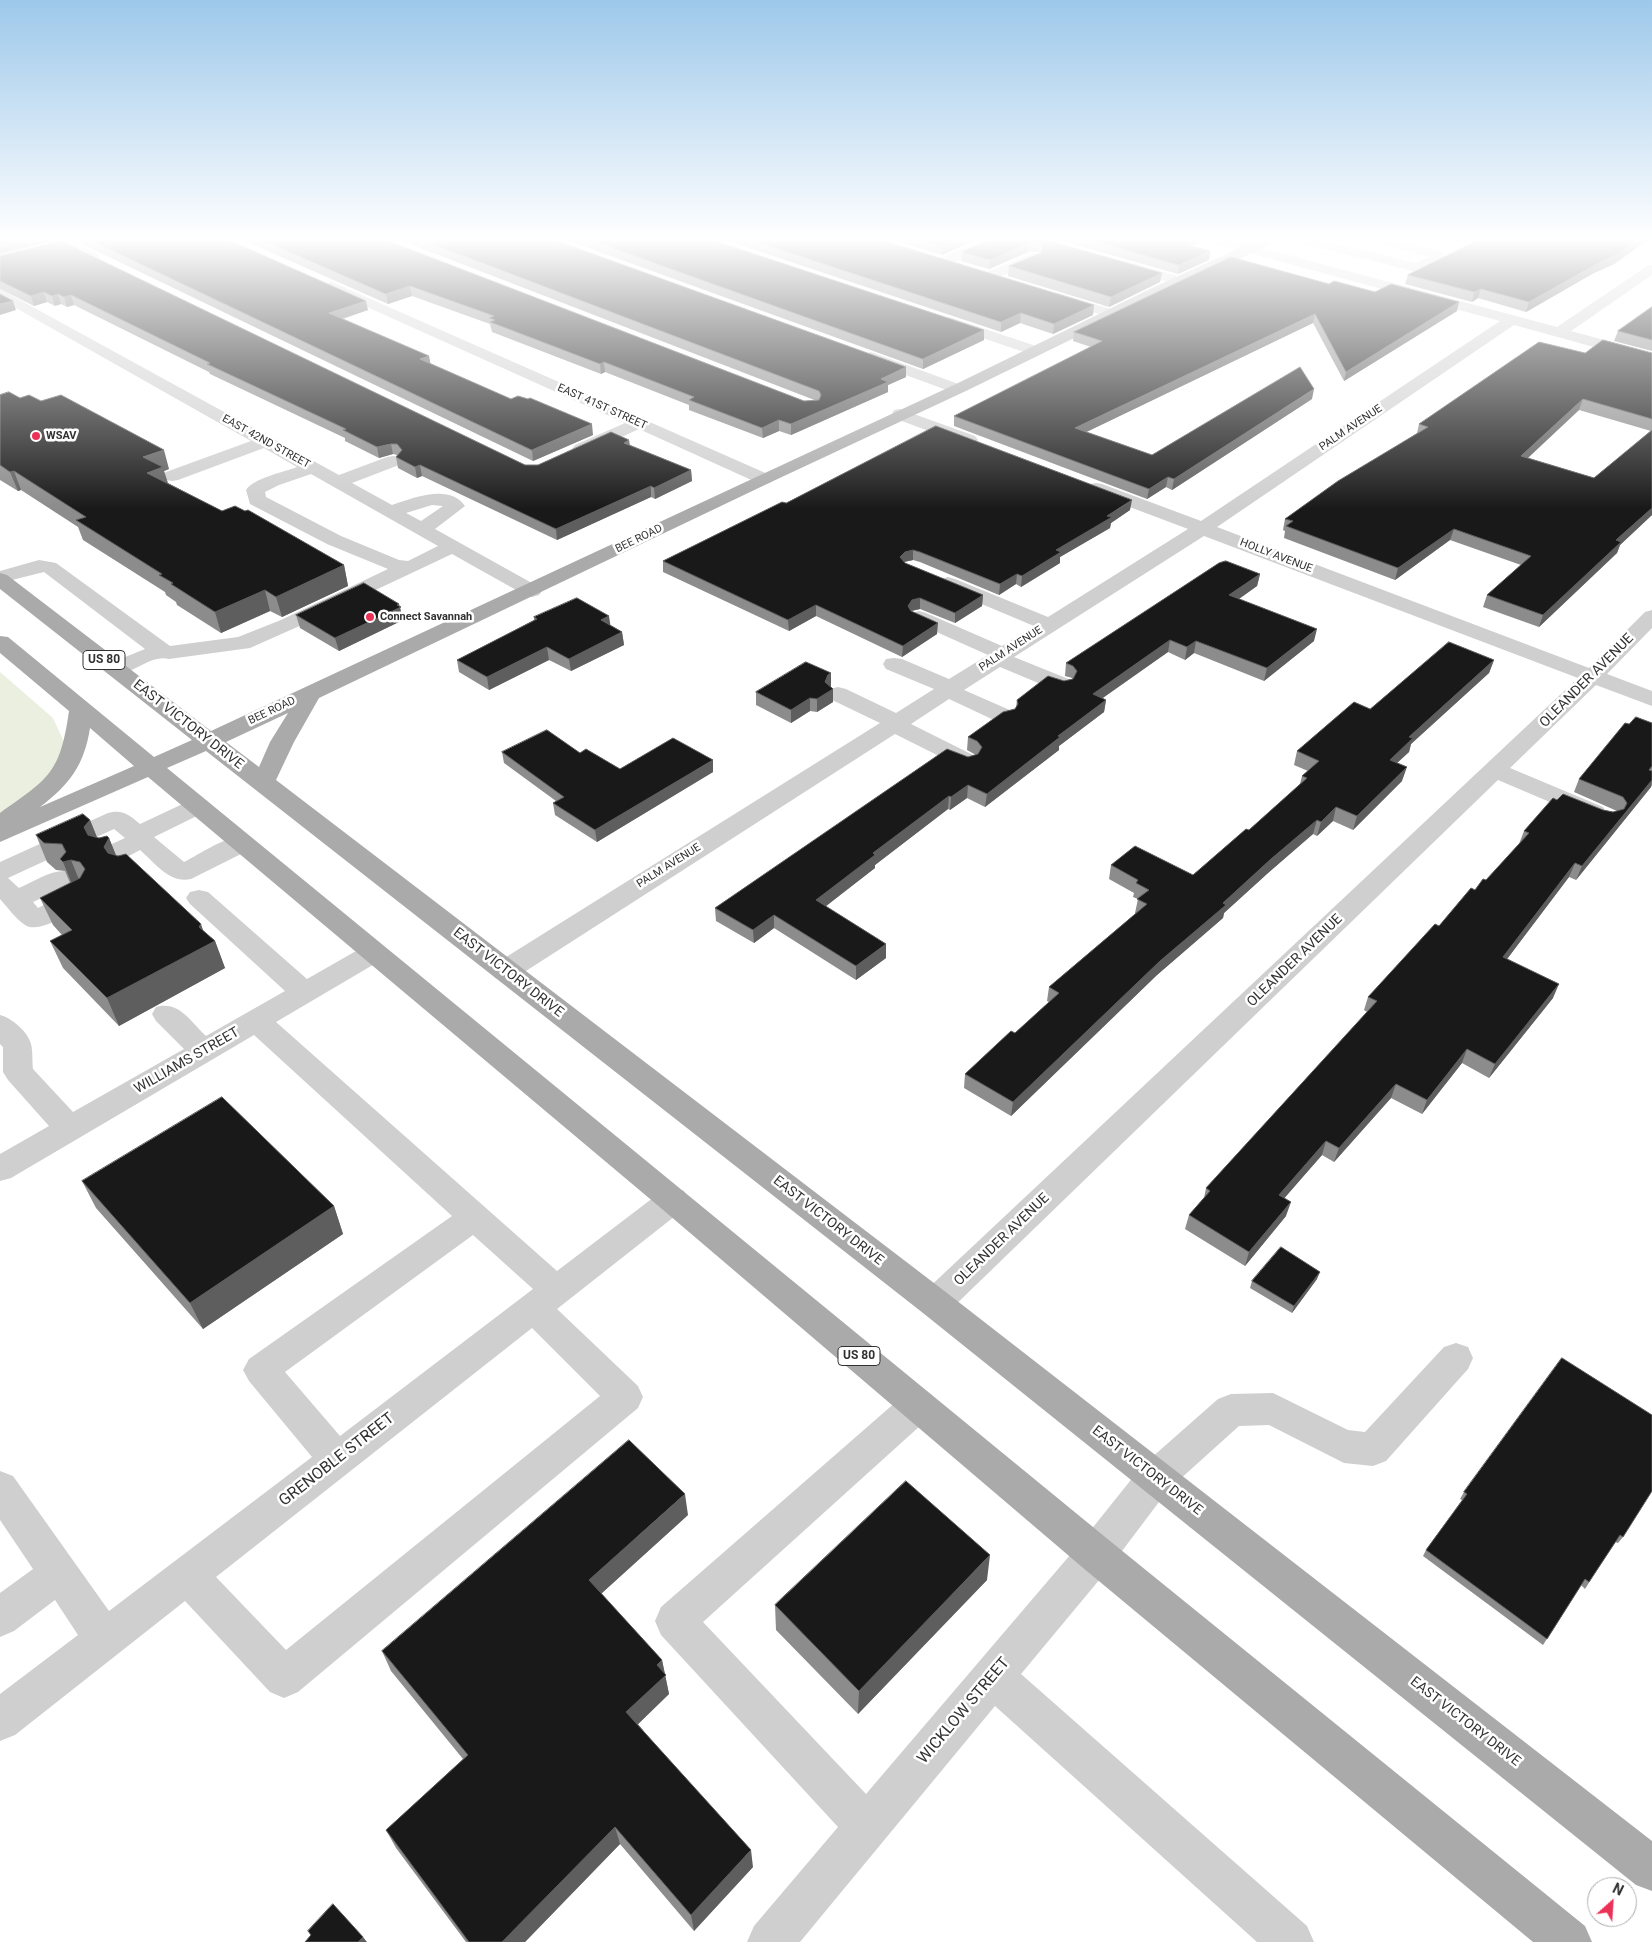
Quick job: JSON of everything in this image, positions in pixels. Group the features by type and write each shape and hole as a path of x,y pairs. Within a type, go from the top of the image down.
{"main road":[{"name":"BEE ROAD","path":"0,834 208,741 532,591 1084,328"},
{"name":"EAST VICTORY DRIVE","path":"0,578 935,1303 1154,1478 1652,1869"},
{"name":"US 80","path":"0,642 673,1200 1096,1554 1569,1942"},
{"path":"263,783 282,742 311,693"},
{"path":"0,825 46,790 65,771 75,745 81,709"}],"street":[{"name":"EAST 42ND STREET","path":"62,328 532,591"},
{"name":"EAST 41ST STREET","path":"424,328 764,479"},
{"path":"967,328 1036,351"},
{"name":"PALM AVENUE","path":"505,971 1203,528 1501,328"},
{"path":"1543,328 1652,358"},
{"path":"1560,332 1566,328"},
{"path":"856,352 958,388"},
{"path":"900,414 988,447"},
{"path":"569,454 639,423"},
{"path":"172,476 265,442"},
{"path":"337,482 393,461"},
{"path":"312,468 273,481 255,490 257,500 342,545 398,566 409,567"},
{"name":"HOLLY AVENUE","path":"1081,482 1652,699"},
{"path":"390,512 429,500 441,499 456,506 421,530"},
{"path":"0,578 38,566 49,567 160,650 169,653 242,643 288,624 451,547"},
{"path":"930,576 1049,625"},
{"name":"OLEANDER AVENUE","path":"935,1303 1495,770 1592,677 1652,616"},
{"path":"919,617 1063,685"},
{"path":"116,669 160,650"},
{"path":"894,664 1004,716"},
{"path":"838,694 967,761"},
{"path":"1495,770 1607,817"},
{"path":"110,855 198,806"},
{"path":"0,872 117,818 182,873 242,843"},
{"path":"137,869 163,857"},
{"path":"63,878 8,892 35,920 82,897"},
{"path":"199,898 304,993"},
{"name":"WILLIAMS STREET","path":"0,1168 373,953"},
{"path":"166,1014 204,1051"},
{"path":"188,1575 284,1678 625,1396 475,1217 256,1021"},
{"path":"0,1025 17,1044 9,1077 69,1128"},
{"name":"GRENOBLE STREET","path":"0,1720 673,1200"},
{"path":"337,1459 261,1370 475,1217"},
{"name":"WICKLOW STREET","path":"770,1942 1096,1554 1154,1478 1231,1410 1273,1409 1344,1446 1373,1448 1456,1358"},
{"path":"867,1826 675,1621 918,1405"},
{"path":"0,1488 105,1639"},
{"path":"0,1617 60,1573"},
{"path":"993,1677 1291,1942"}],"shaded area":[{"path":"0,672 53,718 64,742 61,757 41,788 0,814"}],"building":[{"path":"138,328 240,328 525,465 538,465 611,432 629,440 624,443 691,470 654,488 651,486 556,529 420,465 415,467 396,457 402,450 397,444 377,447 343,430 346,429 207,364 210,363"},
{"path":"275,328 363,328 429,356 420,359 511,399 518,396 530,398 592,424 532,450"},
{"path":"505,328 613,328 804,401 819,400 821,395 819,391 652,328 797,328 906,367 881,379 888,382 791,424 779,420 762,428 689,400 694,397 604,362 600,364"},
{"path":"835,328 977,328 984,330 923,359"},
{"path":"1083,328 1286,328 1075,428 1152,455 1300,367 1314,389 1174,479 1168,477 1149,489 954,416 1102,341 1074,332"},
{"path":"1322,328 1418,328 1346,372"},
{"path":"1623,328 1652,328 1652,340 1618,331"},
{"path":"1603,340 1652,353 1652,419 1583,399 1521,456 1594,478 1652,430 1652,508 1616,540 1621,542 1543,615 1487,595 1531,556 1454,529 1398,568 1286,526 1293,521 1285,519 1338,481 1428,427 1419,424 1539,342 1585,353"},
{"path":"9,392 20,398 29,395 41,401 61,395 164,450 143,457 163,467 147,473 222,511 235,506 245,511 248,510 344,565 276,597 265,590 215,612 159,575 162,574 76,520 86,517 14,471 10,472 0,465 0,395"},
{"path":"936,426 1132,500 1107,516 1112,517 1056,550 1061,552 1022,576 1017,574 1000,584 920,552 913,550 905,552 900,557 905,563 983,595 955,613 920,598 912,600 908,606 911,611 938,623 903,646 816,605 788,620 663,561 782,502 786,503"},
{"path":"1226,561 1260,574 1229,595 1317,629 1267,668 1196,641 1187,647 1170,640 1093,694 1106,700 1058,736 1060,737 987,794 968,785 951,797 949,796 873,853 875,855 816,900 886,944 856,966 774,915 753,930 715,908 947,749 968,757 978,754 982,747 977,741 968,737 1003,712 1015,709 1018,704 1017,700 1048,676 1064,681 1073,679 1077,671 1073,666 1066,663 1219,563"},
{"path":"364,583 401,607 335,638 296,615"},
{"path":"577,598 609,616 601,620 622,632 569,659 547,647 487,677 457,660 537,619 534,617"},
{"path":"1449,642 1494,660 1409,737 1413,738 1390,760 1407,767 1357,816 1336,807 1321,822 1317,820 1223,903 1226,905 1160,961 1013,1102 965,1074 1011,1031 1015,1033 1059,993 1049,987 1147,904 1137,899 1149,890 1136,883 1138,880 1111,865 1135,846 1193,875 1246,829 1249,830 1307,778 1302,776 1319,761 1297,751 1354,702 1370,709"},
{"path":"806,662 831,673 825,682 833,689 817,699 810,698 791,710 756,692"},
{"path":"1636,717 1652,723 1652,766 1649,770 1652,771 1652,780 1582,866 1575,863 1503,957 1559,984 1495,1064 1467,1049 1427,1100 1396,1084 1339,1148 1326,1141 1279,1195 1291,1202 1249,1252 1189,1215 1210,1191 1206,1188 1377,1001 1368,997 1435,924 1439,926 1471,888 1475,890 1483,879 1486,880 1529,833 1524,831 1553,798 1557,800 1563,794 1603,810 1613,812 1624,809 1627,803 1623,797 1579,779 1625,723 1629,724"},
{"path":"547,730 580,753 586,749 620,769 673,738 713,760 595,830 553,803 564,797 502,752"},
{"path":"83,814 90,820 84,827 88,835 99,838 107,836 109,838 104,847 108,853 118,856 126,854 201,924 199,927 215,941 107,998 50,941 72,930 40,898 80,878 85,869 80,862 71,860 63,862 60,859 66,852 62,844 44,843 36,835"},
{"path":"222,1097 334,1206 190,1303 82,1181"},
{"path":"1281,1247 1320,1272 1294,1306 1252,1281"},
{"path":"1562,1358 1652,1415 1652,1491 1623,1537 1620,1535 1589,1582 1585,1579 1547,1639 1426,1550 1467,1494 1464,1492"},
{"path":"629,1440 685,1494 589,1580 662,1660 657,1665 666,1675 626,1712 751,1850 691,1915 615,1827 502,1942 469,1942 386,1830 468,1755 382,1651"},
{"path":"906,1481 990,1555 859,1691 775,1605"},
{"path":"333,1904 363,1937 358,1942 305,1942 311,1935 308,1931"}],"place":[{"name":"WSAV","path":"36,436"},
{"name":"Connect Savannah","path":"370,617"}]}
